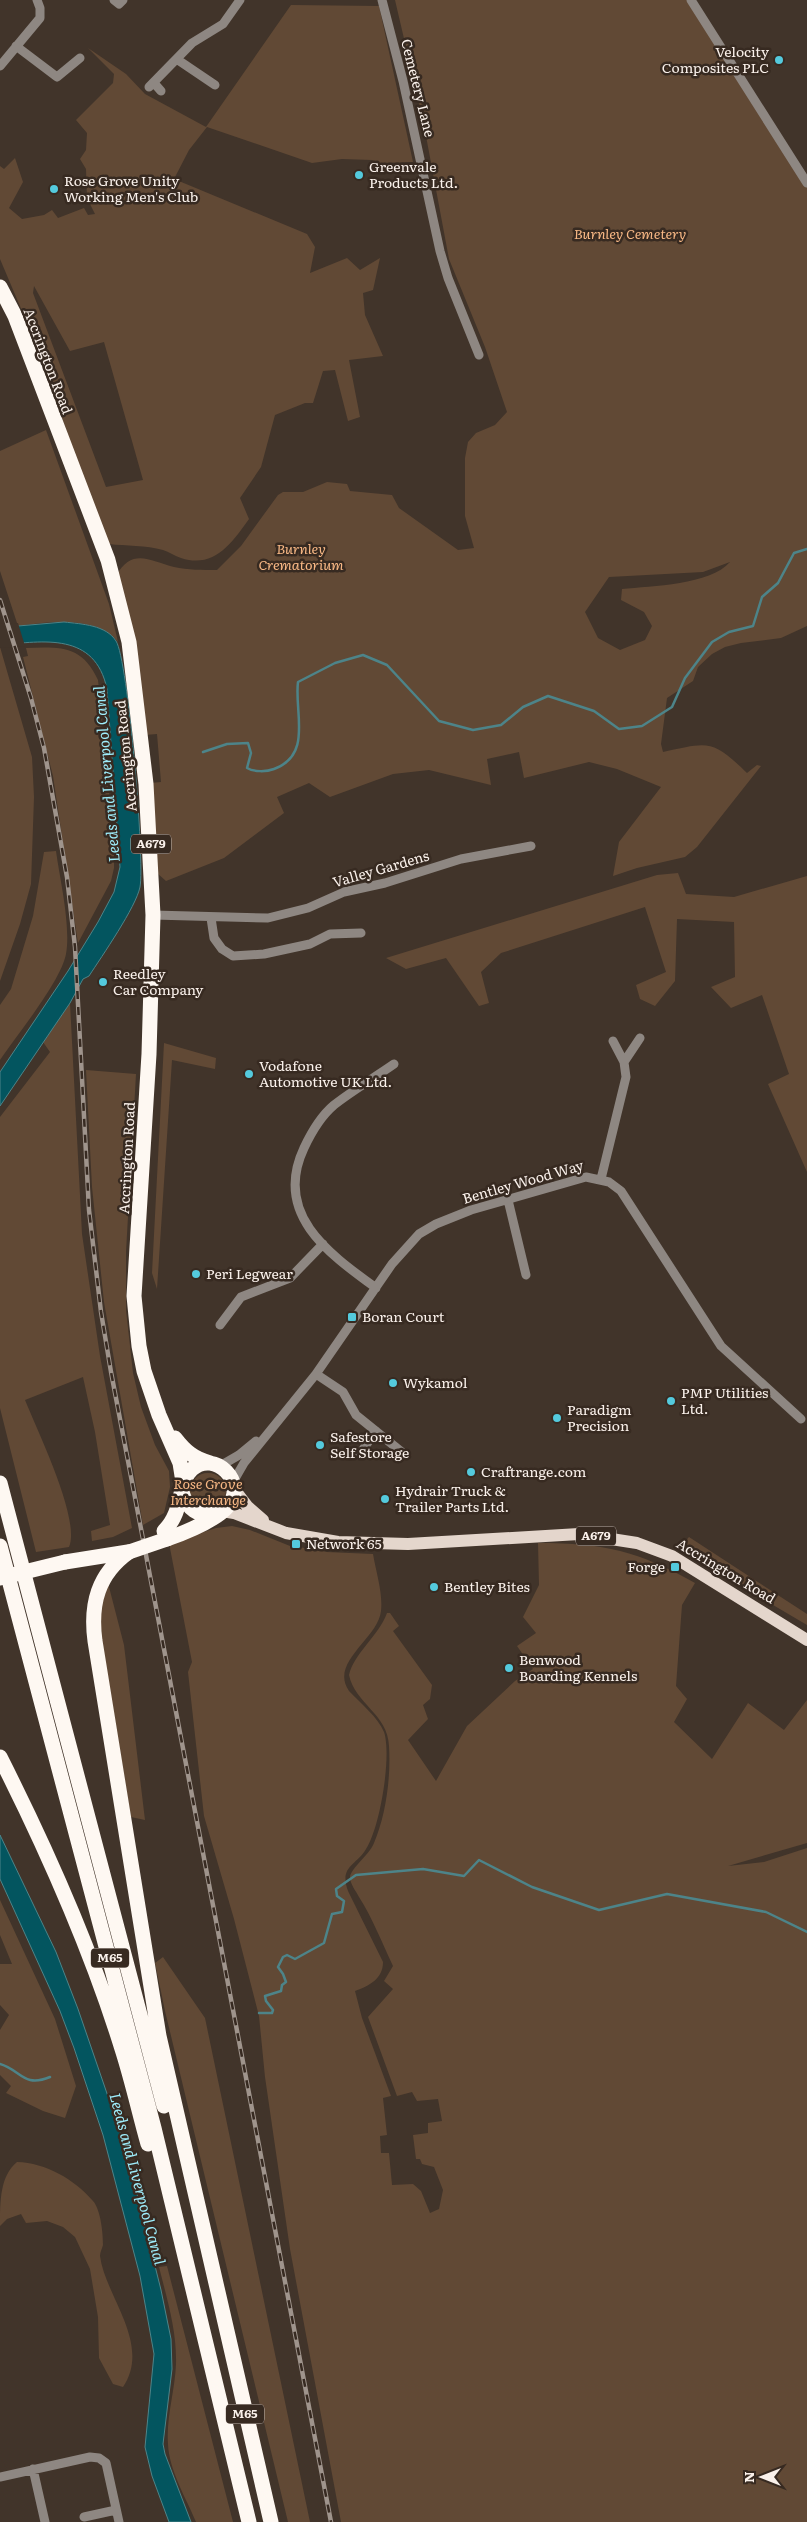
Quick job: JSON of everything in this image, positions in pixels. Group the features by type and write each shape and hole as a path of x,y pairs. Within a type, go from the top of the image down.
{"highway":[{"name":"Accrington Road","path":"0,287 15,316 108,560 130,642 151,844 153,915 149,1054 134,1296 138,1338 144,1371 180,1463 183,1487"},
{"name":"Accrington Road","path":"162,1421 184,1451 197,1459 215,1464"},
{"name":"A679","path":"215,1464 226,1470 234,1485"},
{"path":"183,1487 193,1468 215,1464"},
{"name":"M65","path":"0,1482 169,2126 219,2306 271,2522"},
{"path":"0,1578 132,1548 165,1535 200,1525 219,1513 233,1498 234,1485"},
{"name":"A679","path":"183,1487 188,1506 202,1514 219,1513"},
{"name":"A679","path":"165,1535 175,1517 183,1487"},
{"name":"M65","path":"0,1546 128,2025 214,2371 248,2522"},
{"path":"132,1548 117,1560 99,1584 93,1611 93,1625 159,2036 219,2306"},
{"path":"0,1757 50,1865 87,1953 122,2048 195,2322 214,2371"}],"main road":[{"name":"Accrington Road","path":"234,1485 247,1506 268,1524"},
{"name":"Accrington Road","path":"219,1513 268,1524 286,1533 303,1537 358,1544 408,1544 579,1534 637,1543 680,1560 807,1640"}],"street":[{"path":"0,66 40,18 38,0"},
{"path":"114,0 119,4 123,0"},
{"path":"161,91 151,85 192,44 223,24 240,0"},
{"name":"Cemetery Lane","path":"382,0 408,101 440,251 448,278 480,355"},
{"path":"691,0 807,183"},
{"path":"16,46 57,77 80,58"},
{"path":"178,60 215,85"},
{"name":"Valley Gardens","path":"153,915 268,918 308,908 344,892 385,883 462,859 531,846"},
{"path":"211,918 214,938 222,949 233,956 264,954 310,944 330,934 361,933"},
{"path":"624,1062 640,1038"},
{"path":"601,1179 626,1077 624,1062 613,1040"},
{"path":"376,1288 337,1260 312,1233 300,1213 294,1188 295,1167 312,1131 333,1106 394,1064"},
{"name":"Bentley Wood Way","path":"234,1485 244,1463 316,1374 376,1288 407,1246 419,1234 436,1224 471,1210 586,1177 601,1179 621,1191 721,1346 801,1419"},
{"path":"508,1200 526,1275"},
{"path":"220,1325 241,1297 290,1278 323,1244"},
{"path":"316,1374 343,1392 356,1415 403,1452"},
{"path":"359,1455 376,1431"},
{"name":"Bentley Wood Way","path":"215,1464 239,1455 268,1432"},
{"path":"0,2477 90,2457 99,2458 106,2463 119,2522"},
{"path":"33,2469 45,2522"},
{"path":"84,2517 116,2510"}],"green space":[{"path":"395,0 691,0 807,183 807,626 781,638 741,643 725,647 712,654 698,667 693,681 667,698 661,744 663,752 691,746 709,746 726,754 747,773 757,765 761,766 697,847 685,857 637,868 613,876 619,842 661,787 617,769 589,762 524,778 519,752 487,759 491,785 429,770 393,774 330,797 309,783 277,797 284,813 224,858 166,881 157,873 150,783 161,782 157,734 145,735 116,576 122,567 128,562 142,558 179,568 217,570 241,546 278,495 283,492 303,492 327,482 347,484 350,491 392,495 399,508 458,550 474,548 465,516 465,458 468,442 476,433 495,425 507,412 485,347 449,259 423,120","holes":["730,562 721,570 709,576 680,583 622,589 621,600 644,612 652,626 645,640 620,650 598,638 585,612 609,577 703,572"]},
{"path":"291,5 379,6 413,162 379,163 372,160 342,159 312,163 207,127 189,150 174,179 307,234 315,247 310,273 347,258 360,270 380,258 373,290 363,293 365,315 383,356 349,360 360,417 348,421 335,370 323,371 313,403 305,403 275,415 261,467 240,498 249,519 236,537 221,552 203,560 193,560 181,558 156,548 109,544 102,532 36,344 0,259 0,166 4,169 15,158 23,182 9,208 22,219 44,215 52,210 58,218 84,208 88,215 95,214 87,198 86,169 80,159 86,150 87,133 76,120 113,83 114,74 88,48 126,74 145,94 206,127","holes":["34,286 70,351 104,342 143,480 106,487 33,293"]},
{"path":"46,430 109,604 118,642 109,633 85,624 57,622 18,626 0,571 0,451"},
{"path":"0,647 32,757 34,797 31,884 20,924 0,981"},
{"path":"26,648 60,648 77,654 85,660 98,680 114,842 114,868 111,881 78,943 53,776 23,657 28,656"},
{"path":"56,851 66,917 66,954 56,978 47,993 0,1060 0,1005 11,989 33,916 44,852"},
{"path":"678,873 686,894 734,897 807,876 807,1172 768,1084 789,1074 762,995 731,1008 711,987 735,977 734,922 677,919 675,981 655,1006 640,999 636,985 666,972 645,907 501,953 481,972 489,1003 479,1006 446,958 406,969 386,958 657,875"},
{"path":"70,1003 82,1234 100,1356 132,1528 113,1537 92,1541 91,1531 110,1525 95,1432 83,1377 25,1400 64,1497 71,1534 69,1547 36,1552 0,1408 0,1117 50,1052 43,1042"},
{"path":"164,1043 216,1058 215,1069 172,1060 157,1289 152,1273"},
{"path":"86,1070 136,1074 126,1252 126,1310 133,1373 141,1407 155,1445 169,1471 170,1487 164,1513 143,1525 104,1302 92,1187"},
{"name":"Rose Grove Interchange","path":"208,1473 215,1474 221,1478 225,1484 225,1498 221,1504 215,1508 208,1509 201,1508 195,1504 191,1498 190,1491 191,1484 195,1478 201,1474"},
{"path":"232,1526 250,1530 295,1548 327,1552 373,1554 380,1590 381,1611 372,1631 350,1660 345,1670 345,1680 349,1691 373,1716 384,1732 387,1757 386,1774 380,1809 371,1839 362,1855 347,1871 346,1883 348,1891 383,1962 381,1973 378,1977 370,1984 355,1991 362,2018 391,2096 383,2098 387,2135 380,2136 381,2153 389,2153 392,2185 413,2184 421,2191 430,2213 439,2209 443,2190 434,2167 422,2164 420,2159 416,2159 413,2135 428,2133 428,2123 442,2121 438,2099 417,2101 412,2092 397,2096 368,2017 393,1989 384,1981 393,1966 369,1914 350,1880 351,1873 372,1847 382,1820 387,1796 389,1746 383,1725 358,1694 352,1685 349,1675 356,1659 378,1630 387,1613 390,1613 399,1626 393,1631 432,1685 430,1699 423,1705 428,1719 408,1740 436,1781 467,1726 515,1681 533,1669 517,1646 536,1633 523,1617 539,1585 538,1543 583,1545 620,1551 656,1563 695,1583 682,1605 676,1686 687,1699 674,1722 712,1759 748,1703 784,1730 807,1700 807,1843 728,1866 764,1862 807,1848 807,2522 341,2522 290,2249 265,2077 259,2016 234,1919 204,1816 188,1672 192,1662 169,1543 216,1528"},
{"path":"689,1537 807,1614 807,1625 678,1549"},
{"path":"108,1583 124,1645 145,1820 131,1817 98,1617"},
{"path":"0,1900 55,2019 76,2086 65,2118 43,2111 6,2093 11,2086 0,2075 0,2030 9,2015 0,2005 0,1964 12,1964 0,1935"},
{"path":"163,1957 205,2018 310,2522 288,2522 165,2011 155,1963"},
{"path":"17,2162 38,2165 59,2174 77,2186 96,2205 102,2229 103,2245 100,2256 130,2337 131,2371 123,2387 113,2384 99,2358 98,2317 90,2269 75,2237 63,2227 47,2221 26,2223 21,2214 7,2219 0,2226 1,2198 4,2182 7,2174"},
{"path":"167,2266 233,2522 196,2522 171,2464 168,2434 176,2352 171,2315 159,2267"}],"water":[{"path":"64,622 100,628 116,641 121,656 126,683 138,802 140,887 126,919 89,976 83,979 70,1003 0,1106 0,1072 68,971 98,922 114,892 120,867 107,689 101,671 91,658 79,649 66,644 34,642 0,645 18,626"},
{"path":"0,1835 56,1952 78,2009 125,2146 161,2290 171,2339 172,2369 163,2444 191,2522 169,2522 152,2476 145,2447 154,2354 140,2276 103,2135 74,2048 60,2011 0,1879"}],"pier":[{"path":"18,623 25,646 0,648 0,624"}],"waterway":[{"path":"203,752 227,744 248,743 251,753 247,768 267,771 286,762 294,754 298,743 298,682 335,663 363,655 387,665 439,721 473,730 501,725 523,707 548,696 594,711 619,729 642,726 672,707 685,678 712,642 729,632 753,626 762,597 778,583 794,553 807,549"},
{"path":"259,2013 272,2013 273,2010 266,2001 265,1996 281,1991 282,1985 286,1982 278,1967 283,1957 287,1955 295,1959 324,1943 332,1914 342,1912 344,1901 337,1896 336,1889 356,1875 423,1869 464,1876 479,1860 532,1887 599,1910 667,1894 766,1912 807,1932"},
{"path":"0,2064 28,2079 41,2080 50,2077"}],"railway":[{"path":"0,600 31,698 44,748 67,877 75,947 89,1210 101,1312 111,1372 331,2522"}],"place":[{"name":"Velocity Composites PLC","path":"779,60"},
{"name":"Greenvale Products Ltd.","path":"359,175"},
{"name":"Rose Grove Unity Working Men's Club","path":"54,189"},
{"name":"Reedley Car Company","path":"103,982"},
{"name":"Vodafone Automotive UK Ltd.","path":"249,1074"},
{"name":"Peri Legwear","path":"196,1274"},
{"name":"Boran Court","path":"352,1317"},
{"name":"Wykamol","path":"393,1383"},
{"name":"PMP Utilities Ltd.","path":"671,1401"},
{"name":"Paradigm Precision","path":"557,1418"},
{"name":"Safestore Self Storage","path":"320,1445"},
{"name":"Craftrange.com","path":"471,1472"},
{"name":"Hydrair Truck & Trailer Parts Ltd.","path":"385,1499"},
{"name":"Network 65","path":"296,1544"},
{"name":"Forge","path":"675,1567"},
{"name":"Bentley Bites","path":"434,1587"},
{"name":"Benwood Boarding Kennels","path":"509,1668"}],"park label":[{"name":"Burnley Cemetery","path":"630,234"},
{"name":"Burnley Crematorium","path":"301,558"}],"water label":[{"name":"Leeds and Liverpool Canal","path":"107,774"},
{"name":"Leeds and Liverpool Canal","path":"137,2179"}]}
